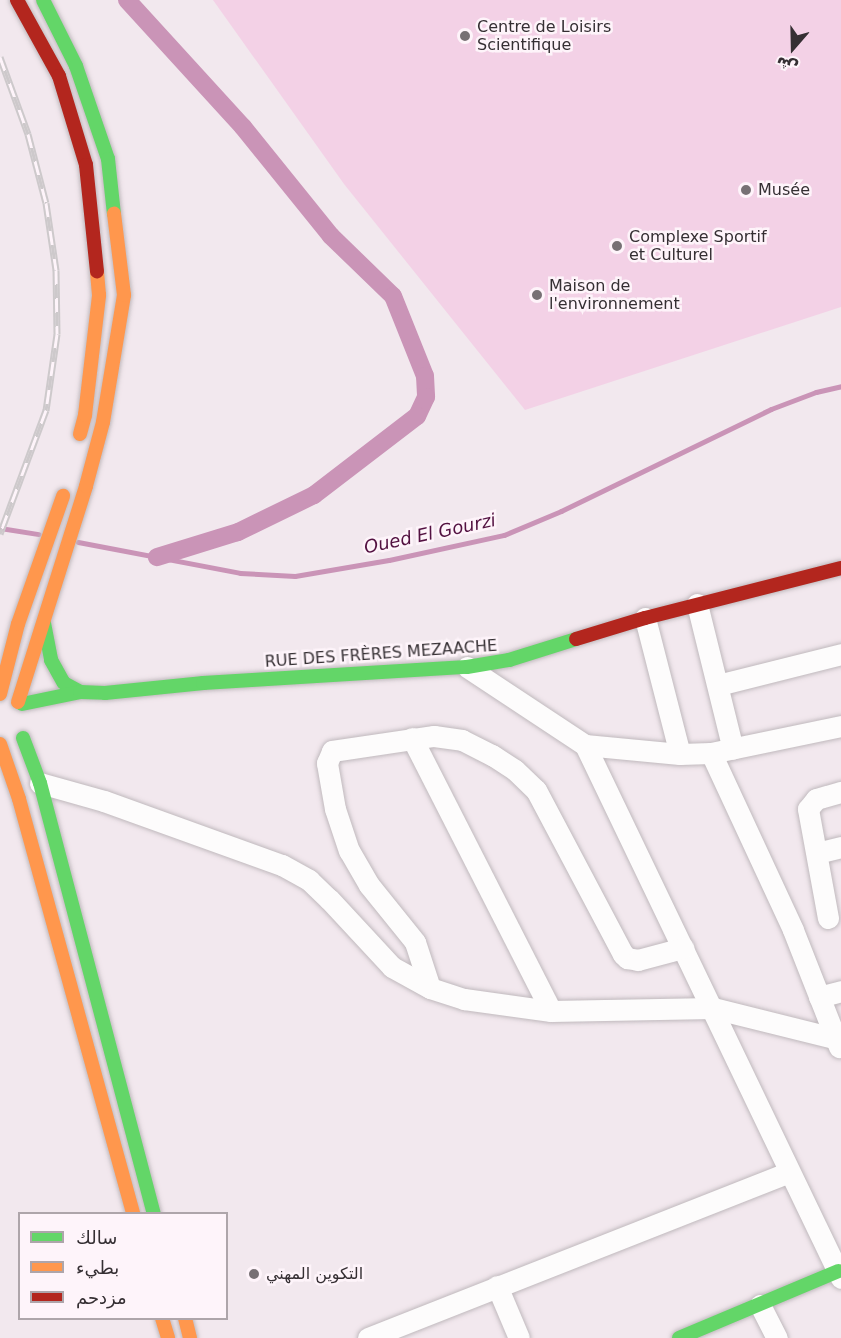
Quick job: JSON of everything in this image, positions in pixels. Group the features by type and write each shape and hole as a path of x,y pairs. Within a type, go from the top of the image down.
{"main road":[{"path":"17,0 58,76 86,165 99,295 85,415 77,447"},
{"path":"43,0 76,66 108,159 124,295 103,422 86,486 53,589 24,717 13,744 0,744 19,799 132,1212"},
{"path":"0,694 18,624 69,479"},
{"name":"RUE DES FRÈRES MEZAACHE","path":"24,717 81,692 105,693 203,682 467,667 509,660 645,618 841,568"},
{"path":"44,623 51,660 64,683 81,692"},
{"path":"0,656 18,624"},
{"path":"73,707 105,693"},
{"path":"0,700 24,717 153,1212"},
{"path":"679,1338 839,1275"},
{"path":"163,1320 168,1338"},
{"path":"185,1320 190,1338"}],"street":[{"path":"697,604 733,748"},
{"path":"645,618 680,754"},
{"path":"718,685 841,654"},
{"path":"467,667 585,745 680,754 711,753 841,726"},
{"path":"430,988 415,942 369,885 349,851 334,809 327,763 332,752 434,736 462,740 492,755 527,780 536,790 627,958 638,960 683,948"},
{"path":"412,738 551,1011"},
{"path":"585,745 839,1275"},
{"path":"711,753 793,930 839,1044"},
{"path":"40,783 104,801 282,865 309,880 329,898 392,967 430,988 485,1003 551,1011 713,1008 839,1044"},
{"path":"793,930 835,916 817,853 808,806 816,799 841,792"},
{"path":"817,853 841,847"},
{"path":"819,997 841,991"},
{"path":"368,1338 790,1172"},
{"path":"497,1286 519,1338"},
{"path":"760,1305 777,1338"}],"shaded area":[{"name":"Complexe Sportif et Culturel","path":"213,0 841,0 841,307 525,410 344,184"}],"waterway":[{"path":"127,0 243,127 331,236 393,296 425,376 426,397 417,416 314,495 238,532 157,557"},
{"name":"Oued El Gourzi","path":"78,542 240,573 295,576 389,560 504,535 561,511 771,409 816,392 841,386"},
{"name":"Oued El Gourzi","path":"0,528 39,534"}],"railway":[{"path":"0,57 28,134 46,203 56,270 57,334 46,410 0,534"}],"traffic: fast":[{"path":"43,0 76,66 108,159 114,214"},
{"path":"44,623 51,660 64,683 80,692"},
{"path":"22,704 80,692 105,693 203,683 467,667 509,660 576,639"},
{"path":"23,738 40,783 153,1212"},
{"path":"679,1338 838,1271"}],"traffic: slow":[{"path":"18,702 86,486 103,422 124,295 114,214"},
{"path":"80,434 85,415 99,295 97,271"},
{"path":"0,694 18,624 63,496"},
{"path":"0,744 19,799 132,1212"},
{"path":"163,1320 168,1338"},
{"path":"186,1320 190,1338"}],"traffic: jam":[{"path":"17,0 59,76 86,165 97,271"},
{"path":"576,639 645,618 841,568"}],"place":[{"name":"Centre de Loisirs Scientifique","path":"465,36"},
{"name":"Musée","path":"746,190"},
{"name":"Complexe Sportif et Culturel","path":"617,246"},
{"name":"Maison de l'environnement","path":"537,295"},
{"name":"التكوين المهني","path":"254,1274"}]}
